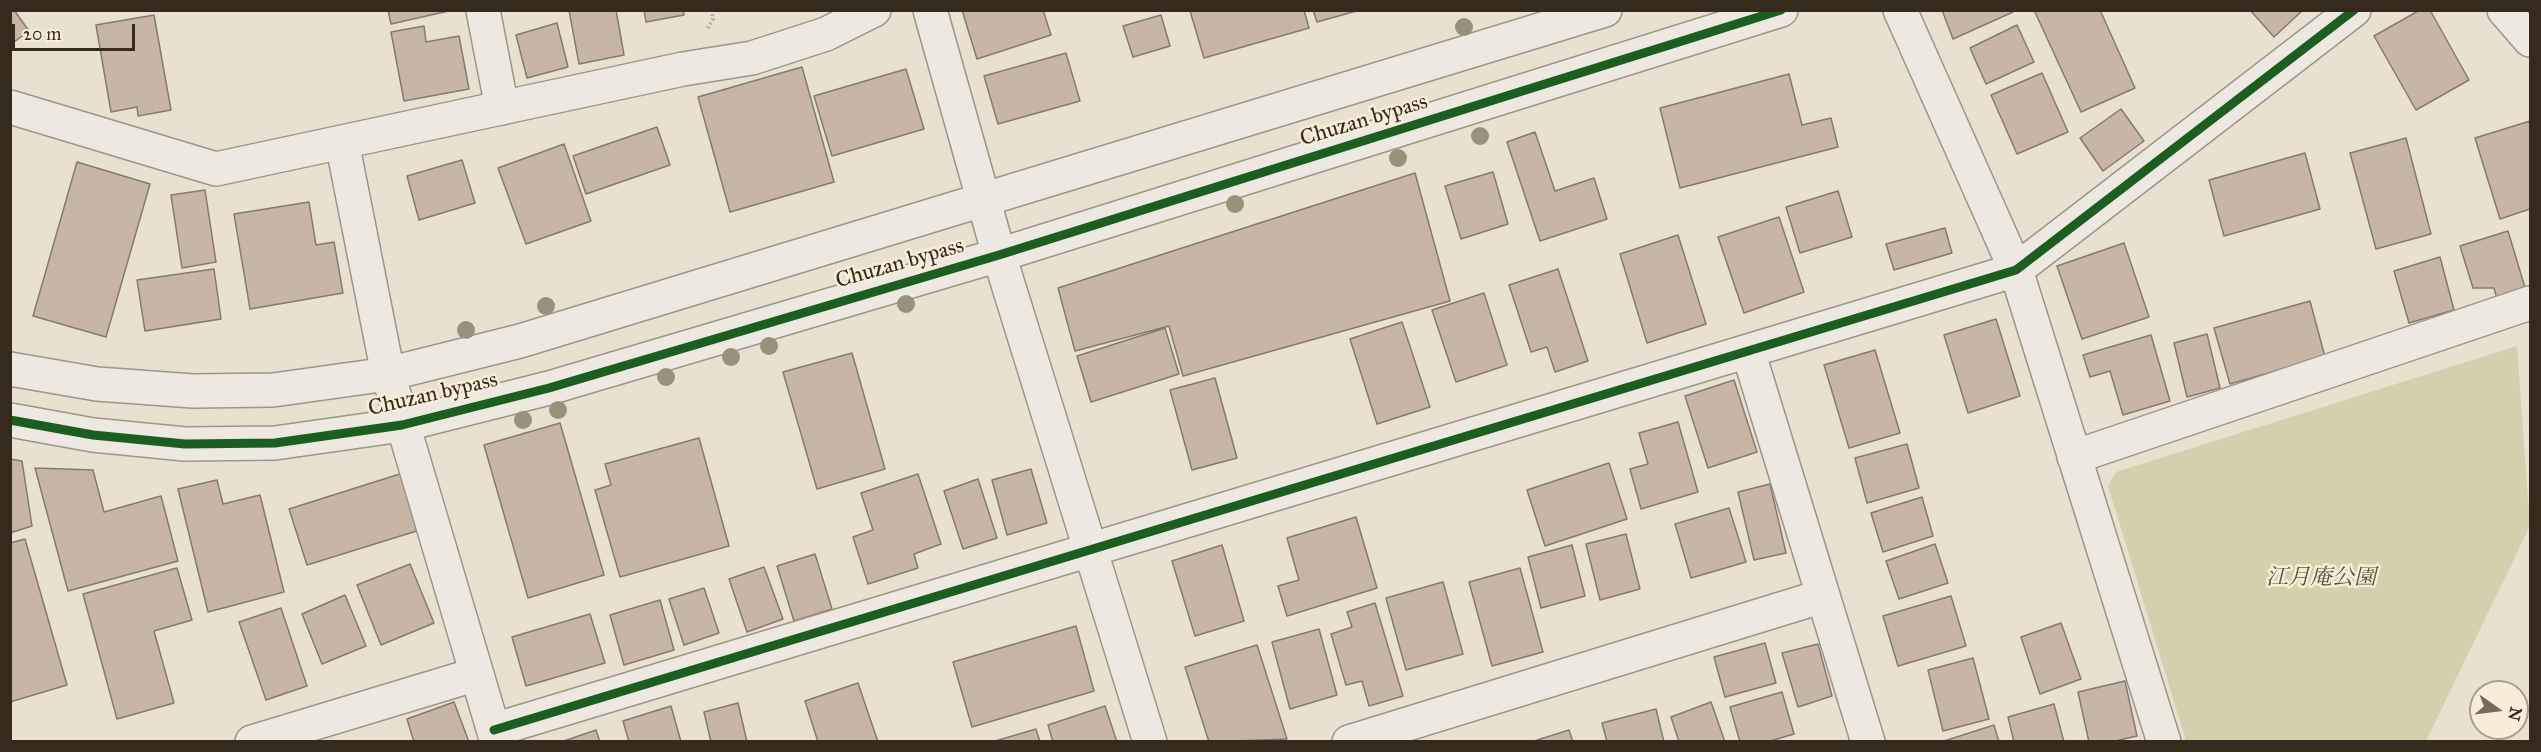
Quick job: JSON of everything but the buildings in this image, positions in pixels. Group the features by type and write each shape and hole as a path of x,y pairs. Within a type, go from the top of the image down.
{"street":[{"path":"483,10 502,108"},
{"path":"10,107 216,169 683,69 752,58 826,34 874,10"},
{"path":"930,10 982,200 1150,741"},
{"name":"Chuzan bypass","path":"10,369 97,384 193,391 273,390 388,374 520,341 1605,10"},
{"name":"Chuzan bypass","path":"10,420 93,435 185,444 275,443 402,425 549,388 999,255 1781,10"},
{"path":"1900,10 2016,270 2164,741"},
{"path":"342,142 388,374 495,736 1090,550 2016,270 2354,10"},
{"path":"2504,10 2530,40"},
{"path":"2074,457 2530,303"},
{"path":"1748,351 1868,741"},
{"path":"1349,741 1823,596"},
{"path":"252,741 477,674"}],"green space":[{"name":"江月庵公園","path":"2517,346 2530,526 2426,741 2186,741 2108,486 2116,472"}],"cycle path":[{"path":"10,420 93,435 185,444 275,443 402,425 549,388 999,255 1781,10"},
{"path":"494,730 2016,270 2354,10"}]}
